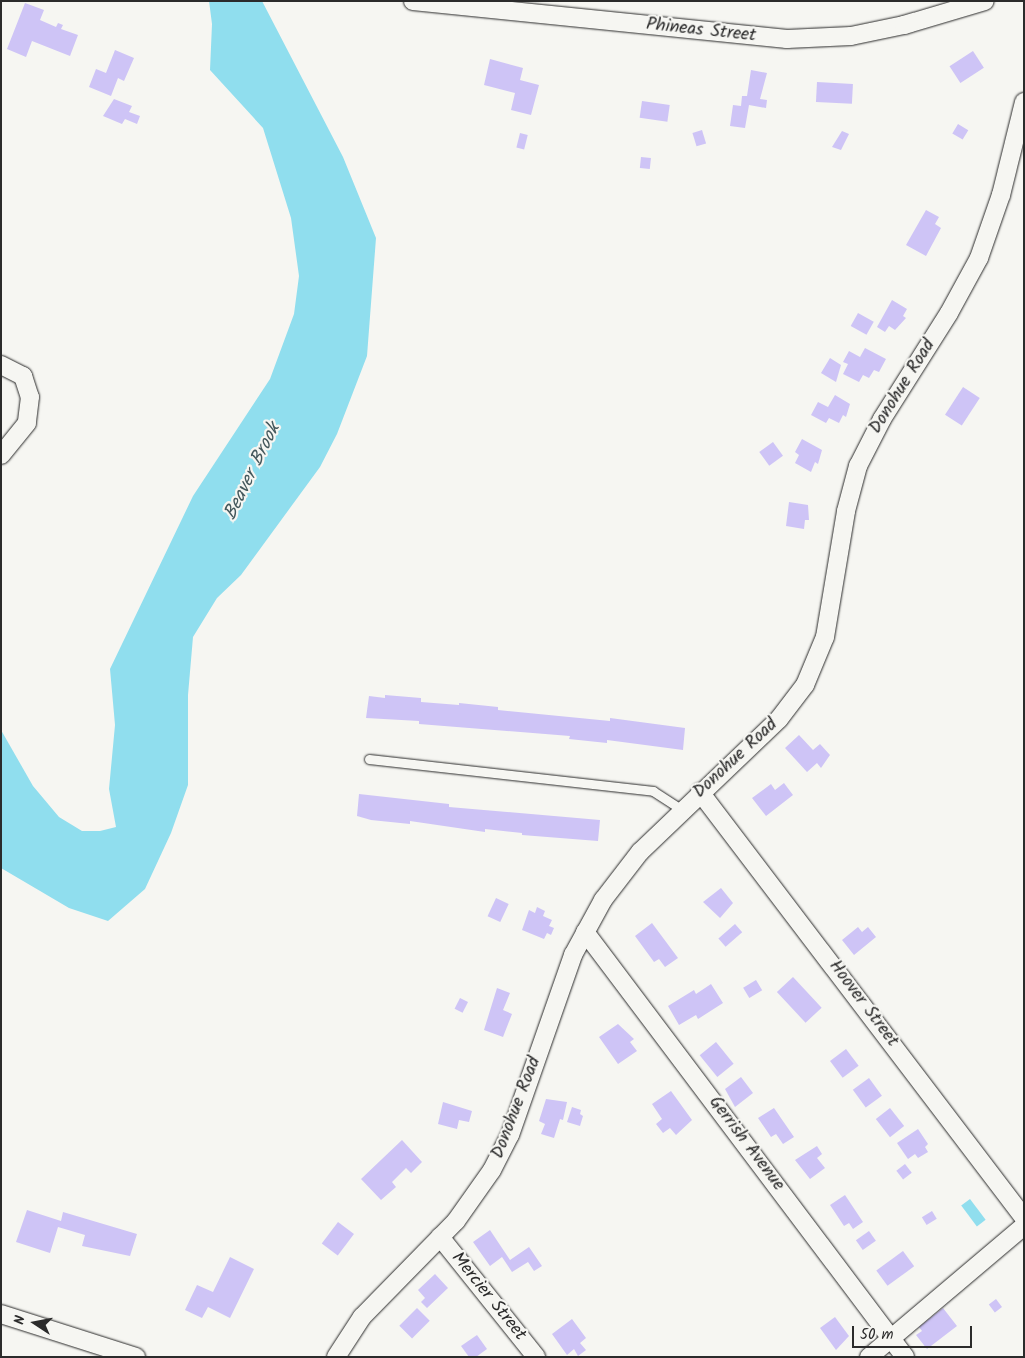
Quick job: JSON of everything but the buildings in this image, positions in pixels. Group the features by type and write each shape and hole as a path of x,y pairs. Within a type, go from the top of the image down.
{"street":[{"name":"Phineas Street","path":"413,1 787,39 851,36 904,25 986,1"},
{"name":"Donohue Road","path":"336,1357 362,1317 440,1237 480,1189 501,1154 562,983 585,932 616,880 640,852 700,792 779,719 813,671 825,637 846,511 858,466 882,419 949,313 979,258 1001,195 1024,102"},
{"path":"1,365 24,376 30,398 27,424 1,455"},
{"name":"Hoover Street","path":"700,792 1024,1218"},
{"name":"Gerrish Avenue","path":"585,932 904,1357"},
{"path":"869,1357 1024,1226"},
{"name":"Mercier Street","path":"440,1237 536,1357"},
{"path":"1,1314 136,1357"}],"lane":[{"path":"369,759 652,791 682,810"}],"water":[{"name":"Beaver Brook","path":"209,1 262,1 343,157 376,238 367,356 337,434 320,467 241,575 217,598 193,637 188,695 188,785 171,833 145,889 108,921 69,908 1,868 1,730 33,786 59,817 82,831 100,831 116,827 109,789 115,725 110,669 193,496 270,379 294,314 299,276 291,218 263,128 210,70 212,24"},
{"path":"970,1199 986,1220 977,1226 961,1206"}]}
